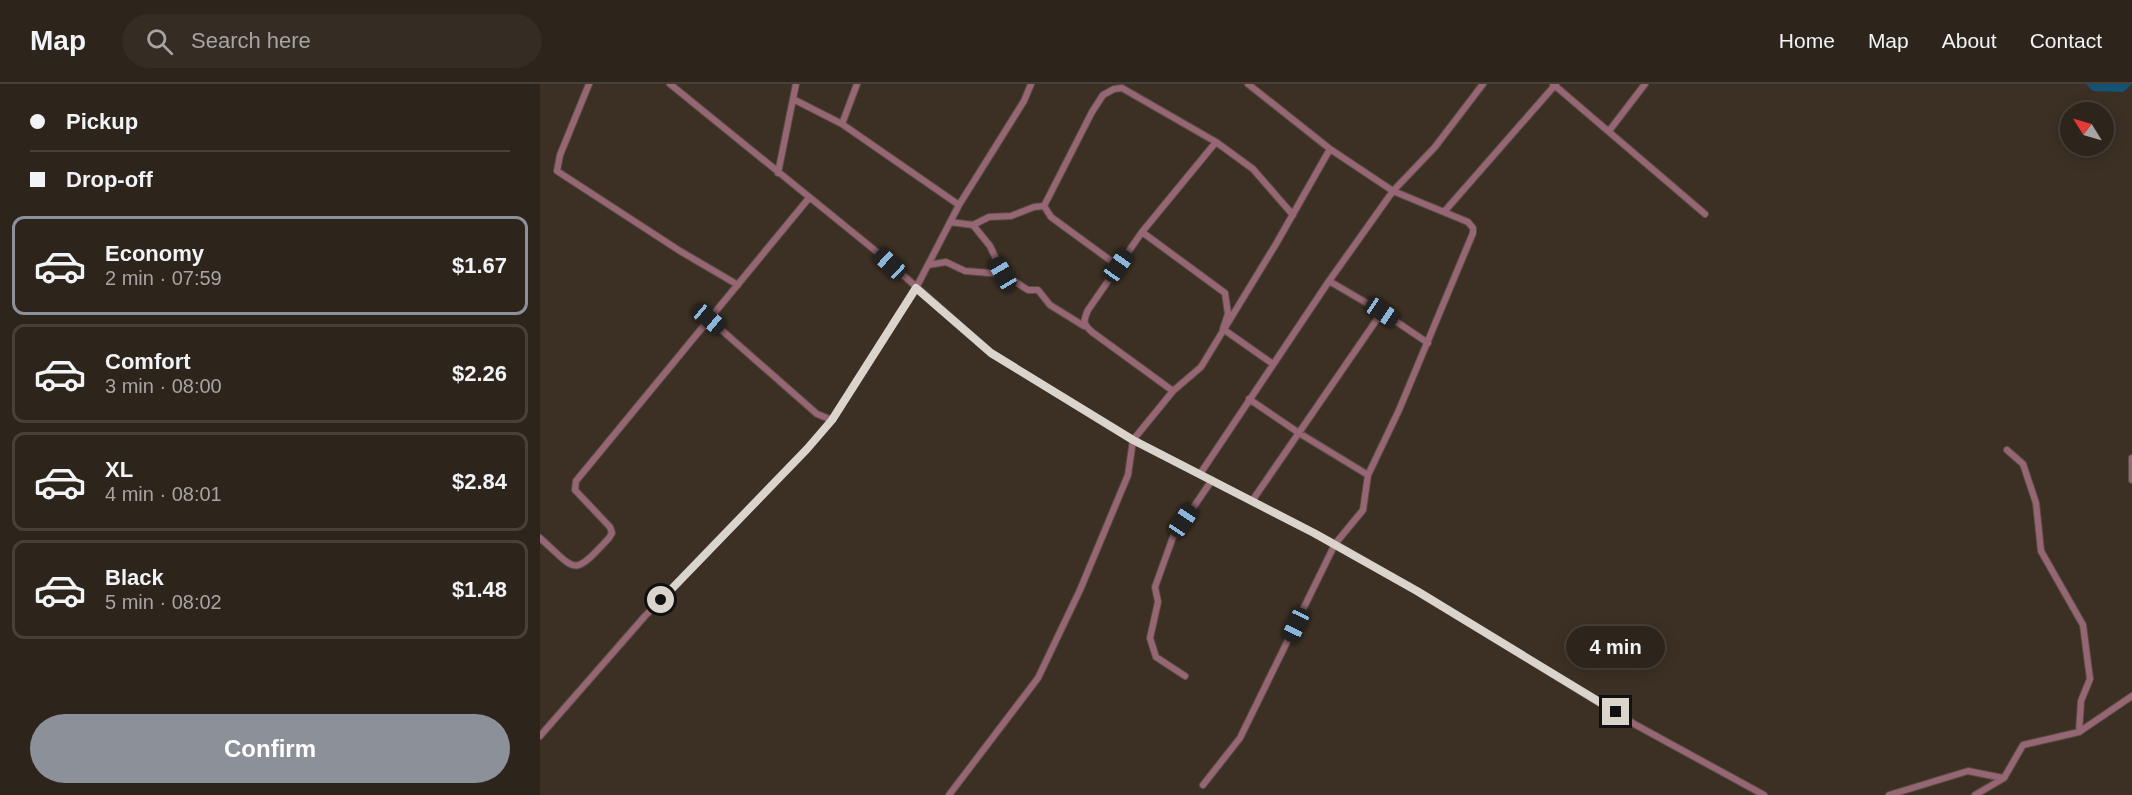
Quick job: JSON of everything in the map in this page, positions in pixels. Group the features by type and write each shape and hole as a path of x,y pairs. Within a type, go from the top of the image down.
{"street":[{"path":"589,84 560,155 557,171 670,245 738,285"},
{"path":"670,84 877,252 991,353 1133,440 1335,544 1636,724 1764,795"},
{"path":"778,173 796,84"},
{"path":"842,124 858,84"},
{"path":"540,736 645,616 807,449 832,420 916,288 959,205 1024,101 1031,84"},
{"path":"1203,785 1240,738 1335,544 1363,510 1368,475 1399,410 1473,233 1473,228 1468,222 1393,191 1330,149 1248,84"},
{"path":"1200,474 1329,281 1393,191 1435,147 1483,84"},
{"path":"1444,212 1555,84 1705,214"},
{"path":"1608,131 1645,84"},
{"path":"1118,266 1051,217 1044,206 1092,112 1103,95 1114,89 1122,88 1216,142 1253,169 1293,215"},
{"path":"793,99 842,124 959,205"},
{"path":"1084,326 1083,320 1088,310 1142,232 1216,142"},
{"path":"950,795 1038,678 1080,590 1128,475 1133,440 1173,392 1201,367 1330,149"},
{"path":"540,538 567,563 574,566 582,565 609,538 612,533 610,527 575,490 576,481 809,198"},
{"path":"950,222 973,225 989,217 1011,216 1044,206"},
{"path":"973,225 990,246 994,259 1003,274 1028,290 1038,290 1050,305 1084,326 1173,392"},
{"path":"1142,232 1225,293 1228,314 1223,329"},
{"path":"928,265 946,262 965,271 1003,274"},
{"path":"1329,281 1382,312 1428,343"},
{"path":"1252,501 1382,312"},
{"path":"709,319 817,414 832,420"},
{"path":"1223,329 1273,364"},
{"path":"1249,399 1368,475"},
{"path":"2007,450 2022,464 2036,503 2042,551 2083,625 2090,679 2080,701 2079,732"},
{"path":"2132,458 2132,480"},
{"path":"1185,676 1156,657 1150,638 1158,602 1155,587 1173,537 1212,480"},
{"path":"1975,795 2004,778 2023,745 2079,732 2132,696"},
{"path":"1889,795 1968,771 2004,778"}],"water":[{"path":"2086,84 2132,84 2123,92 2093,91"}],"route":[{"path":"661,600 807,449 832,420 916,288 991,353 1133,440 1314,533 1417,591 1616,712"}]}
